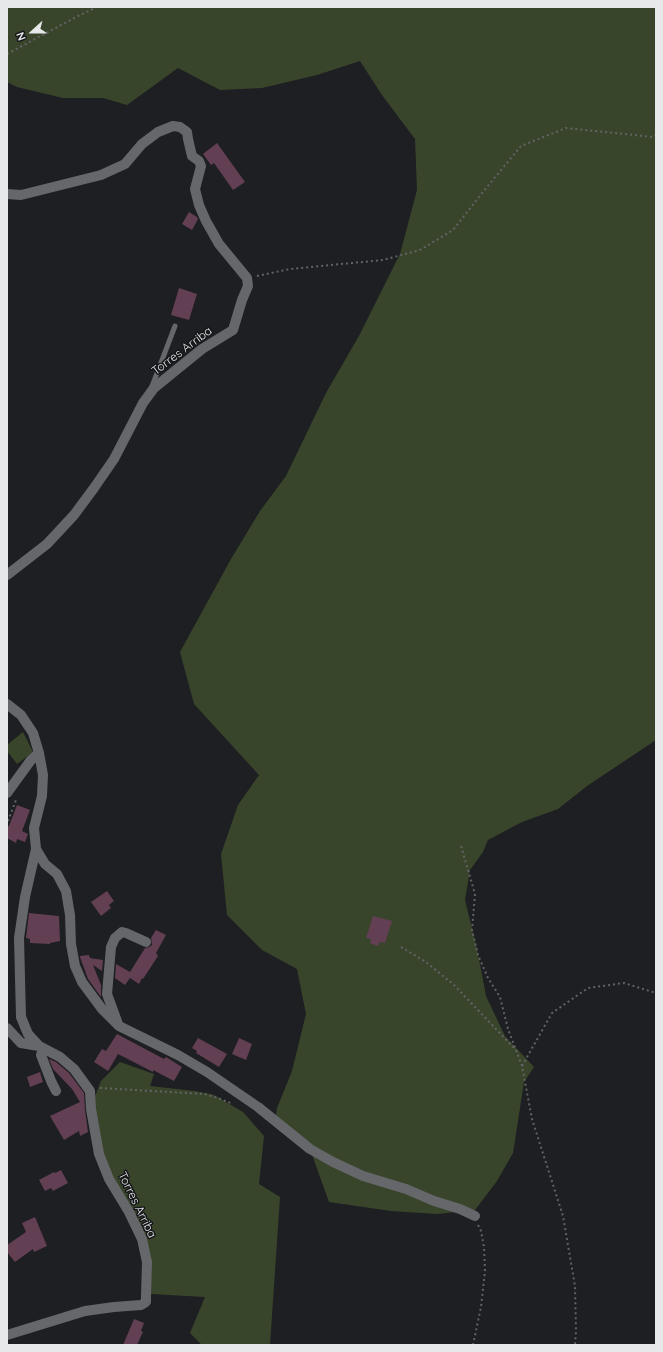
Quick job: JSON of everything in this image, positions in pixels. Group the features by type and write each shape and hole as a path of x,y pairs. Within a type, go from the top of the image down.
{"street":[{"path":"7,194 21,195 101,175 124,164 142,144 158,132 172,126 180,127 187,132 192,156 199,161 201,166 195,189 199,205 206,221 219,244 247,278"},
{"name":"Torres Arriba","path":"7,575 47,544 74,514 114,459 149,394 154,388 202,349 233,330 248,286 247,278"},
{"name":"Torres Arriba","path":"7,704 21,715 33,733 39,753 43,775 42,796 34,828 36,849 25,897 19,938 19,982 21,1017 28,1034 41,1047 41,1055 56,1091"},
{"path":"7,793 31,760 39,753"},
{"name":"Torres Arriba","path":"36,849 45,864 57,874 66,891 70,915 71,944 75,966 82,982 102,1009 119,1026 178,1055 207,1072 258,1108 310,1149 333,1162 363,1176 460,1209 475,1216"},
{"path":"119,1026 107,994 111,947 115,938 122,932 146,942"},
{"name":"Torres Arriba","path":"7,1028 21,1043 41,1047 60,1057 74,1070 90,1091 91,1109 99,1154 109,1178 129,1212 142,1239 147,1262 146,1302 141,1305 86,1311 7,1335"}],"lane":[{"path":"149,394 175,326"}],"path":[{"path":"7,54 97,7"},
{"path":"247,278 290,269 383,260 420,250 453,230 521,146 566,128 653,137 656,135"},
{"path":"461,846 475,894 472,930 478,955 488,978 500,997 508,1029 522,1066 532,1119 563,1216 575,1286 575,1345"},
{"path":"401,947 426,962 454,986 516,1051"},
{"path":"522,1066 552,1013 588,988 624,982 656,993"},
{"path":"87,1087 205,1094 238,1106"},
{"path":"472,1345 481,1306 484,1272 484,1247 481,1231 475,1216"}],"green space":[{"path":"7,7 656,7 656,740 587,786 558,809 522,822 488,840 483,852 470,870 465,900 477,949 486,996 505,1036 534,1067 524,1082 513,1153 497,1181 475,1210 437,1214 391,1211 329,1202 310,1149 275,1121 277,1108 292,1071 306,1014 297,969 262,950 227,915 221,854 238,805 259,775 194,704 180,652 231,559 260,511 286,476 326,393 360,334 400,254 417,190 415,139 382,95 360,61 317,75 262,88 220,90 178,68 127,105 103,98 63,98 17,87 7,82"},
{"path":"23,732 33,752 17,764 7,751 7,745"},
{"path":"120,1062 154,1074 150,1086 195,1091 214,1095 243,1112 264,1136 259,1184 280,1197 270,1345 202,1345 190,1333 205,1297 151,1294 150,1260 101,1151 94,1099 101,1081"}],"building":[{"path":"217,143 245,182 233,190 214,163 211,165 203,154"},
{"path":"189,212 198,219 192,230 182,224"},
{"path":"179,288 197,294 189,320 171,315"},
{"path":"17,805 30,810 22,831 28,834 25,842 17,839 16,843 7,838 7,826 9,826"},
{"path":"107,891 114,901 109,905 111,908 101,916 91,902"},
{"path":"29,913 59,916 60,941 50,944 30,943 30,939 26,938"},
{"path":"373,916 392,921 385,943 380,942 378,946 370,943 371,939 366,938"},
{"path":"156,930 166,935 156,953 158,956 139,984 130,978 125,985 115,978 116,964 130,972 145,948 152,945 151,938"},
{"path":"89,955 90,958 103,960 102,971 93,965 101,985 101,997 88,979 80,957"},
{"path":"117,1034 164,1059 166,1057 182,1067 174,1081 118,1054 108,1071 94,1062 102,1049 106,1051"},
{"path":"198,1038 227,1054 219,1067 196,1053 197,1051 192,1048"},
{"path":"239,1038 252,1044 246,1060 232,1054"},
{"path":"49,1059 56,1062 69,1073 84,1093 88,1132 80,1136 79,1131 64,1140 50,1116 80,1102 72,1089 53,1069"},
{"path":"40,1072 43,1082 30,1087 27,1077"},
{"path":"61,1170 68,1183 53,1191 51,1188 45,1191 39,1180"},
{"path":"35,1217 47,1246 34,1252 33,1249 15,1262 7,1252 7,1245 26,1232 22,1223"},
{"path":"134,1319 144,1323 141,1331 143,1332 137,1345 123,1345"}]}
